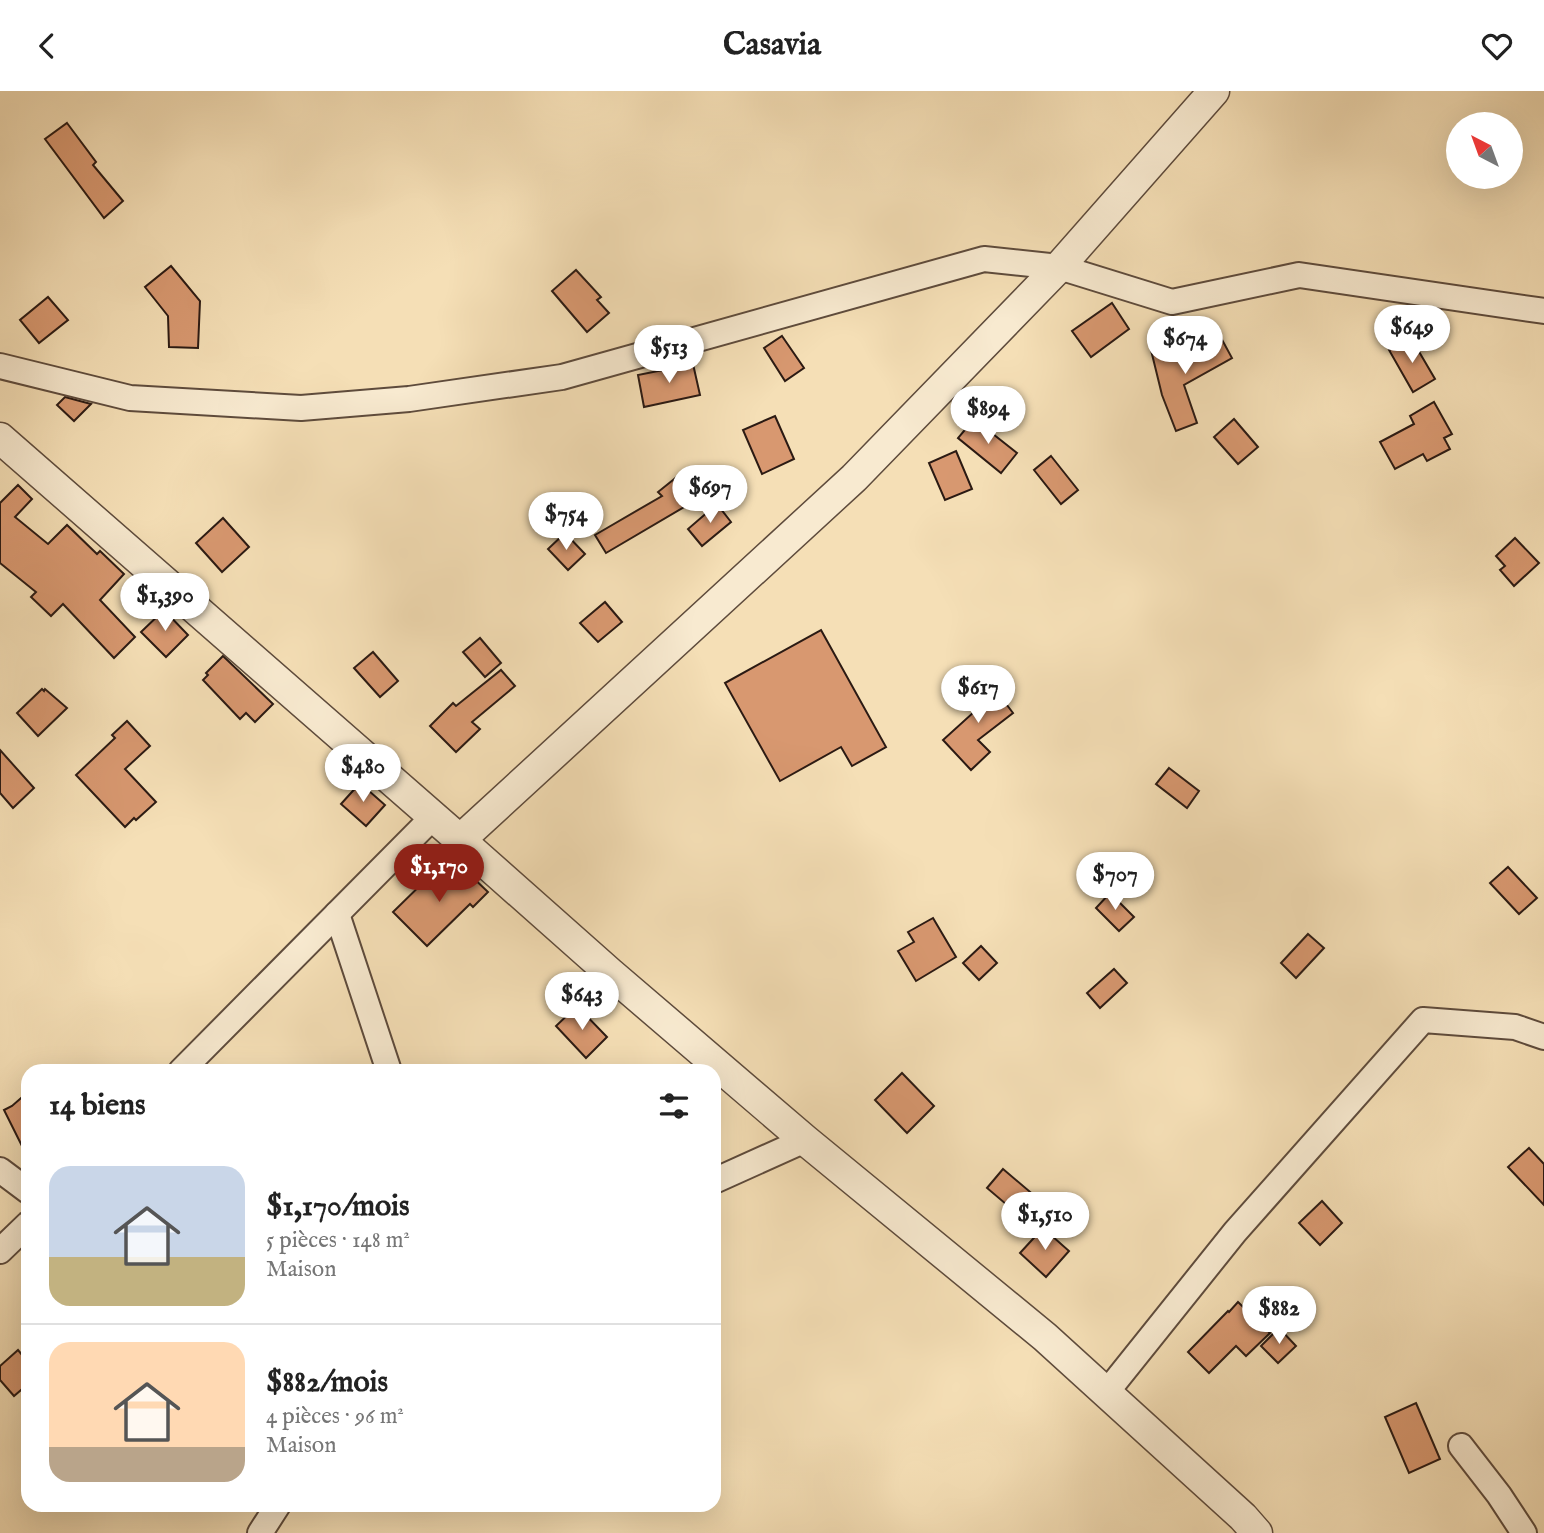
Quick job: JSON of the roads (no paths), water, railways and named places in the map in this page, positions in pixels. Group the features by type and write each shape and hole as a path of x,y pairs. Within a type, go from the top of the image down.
{"street":[{"path":"460,840 854,478 1059,267 1214,91"},
{"path":"0,366 130,398 301,408 409,399 562,377 984,259 1059,267 1172,302 1299,275 1544,311"},
{"path":"0,438 717,1064"},
{"path":"188,1064 433,817"},
{"path":"337,914 387,1064"},
{"path":"1106,1393 1235,1232 1423,1020 1515,1027 1544,1037"},
{"path":"721,1068 805,1140 1045,1336 1243,1517 1257,1533"},
{"path":"721,1178 805,1140"},
{"path":"0,1170 21,1186"},
{"path":"0,1251 21,1231"},
{"path":"1461,1446 1524,1533"},
{"path":"260,1533 274,1512"}]}
